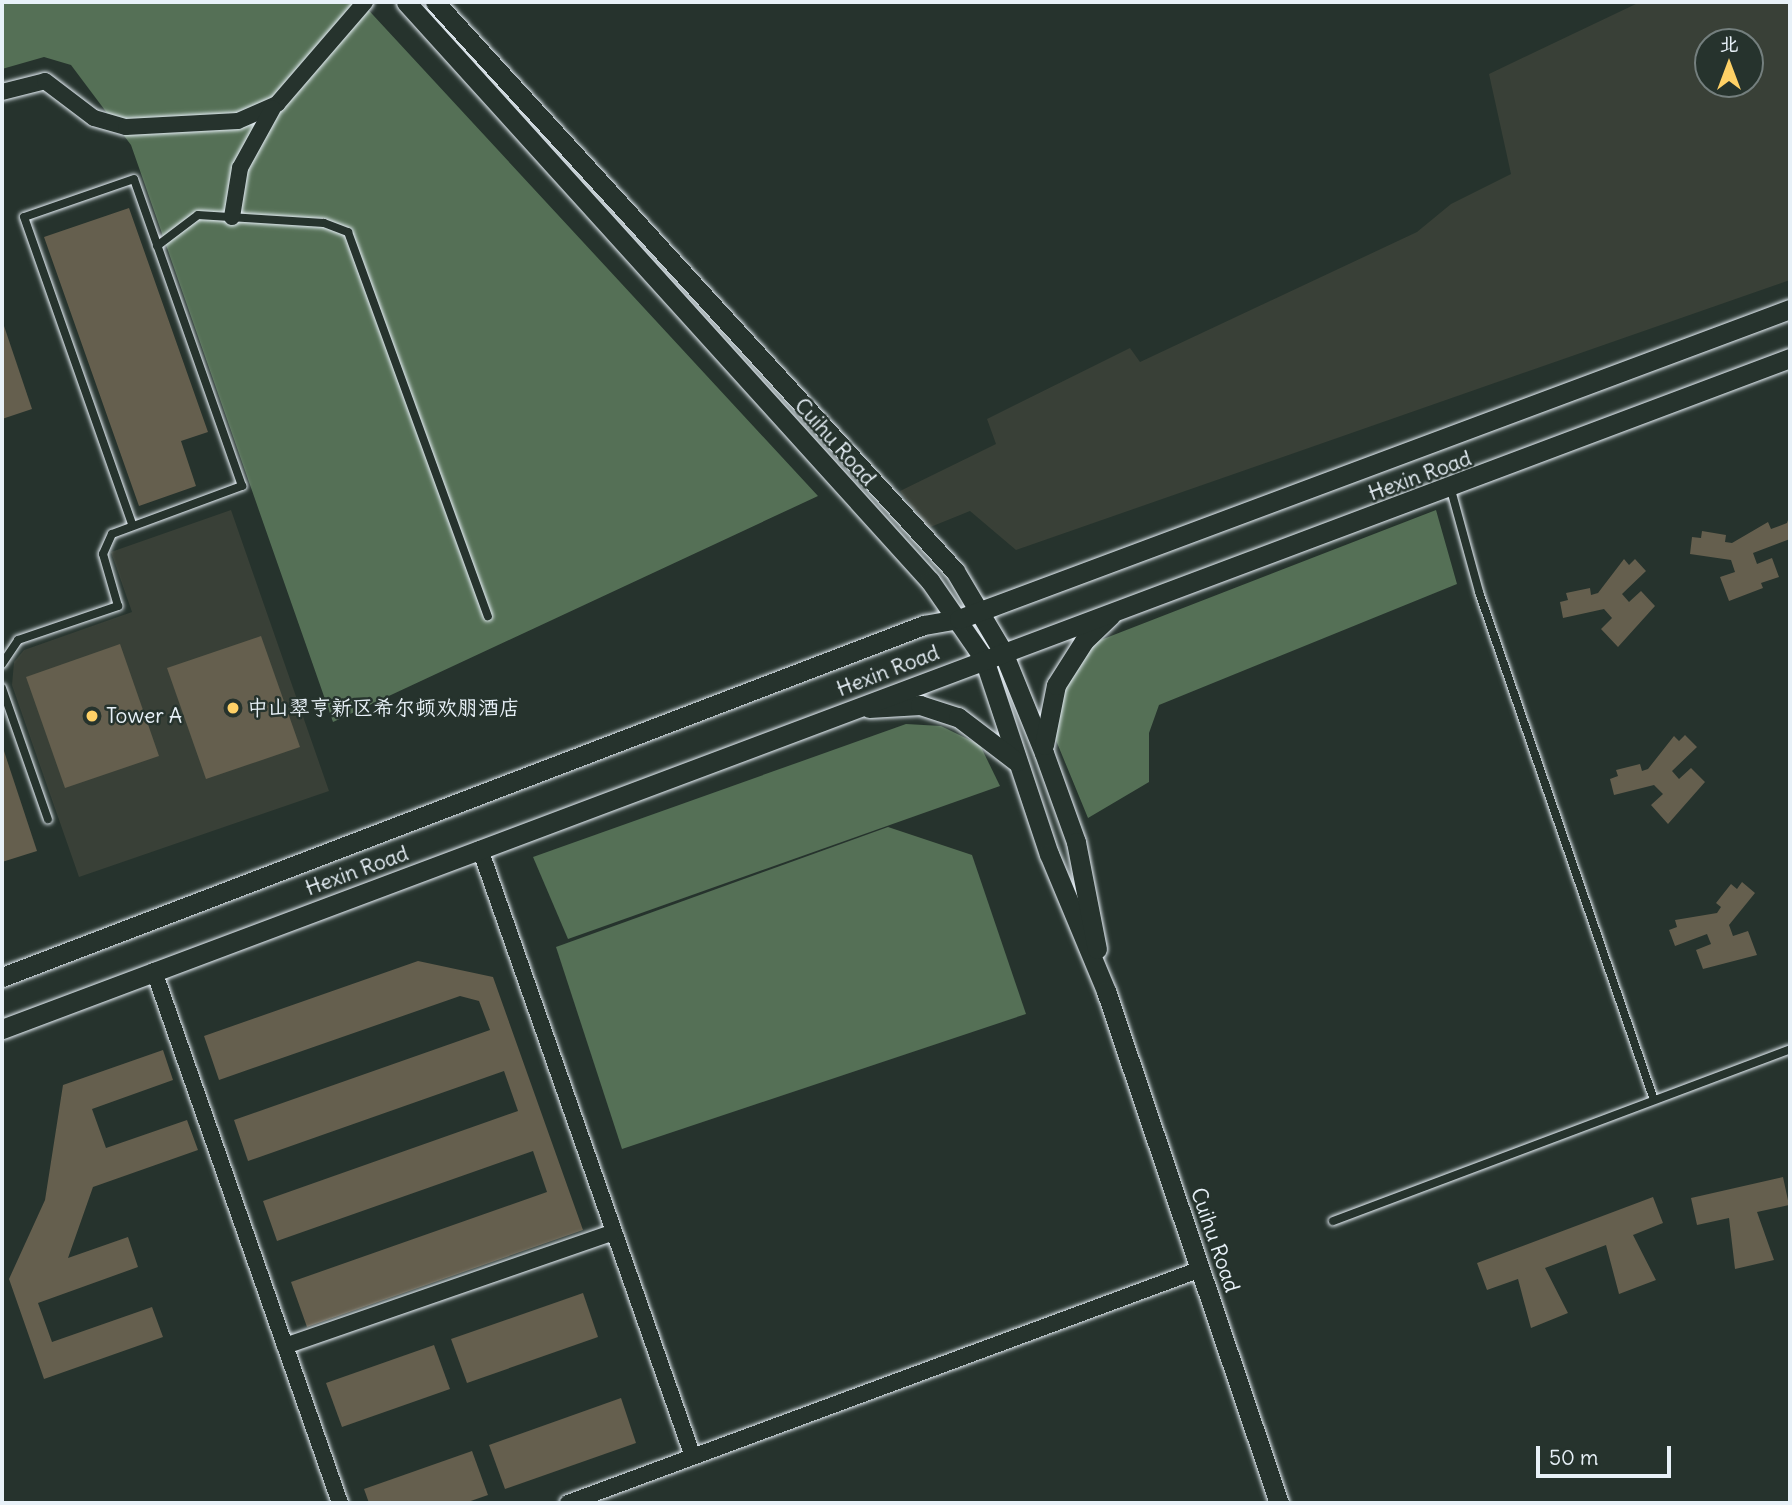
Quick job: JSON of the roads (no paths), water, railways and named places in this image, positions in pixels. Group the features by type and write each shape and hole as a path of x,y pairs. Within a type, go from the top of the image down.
{"street":[{"path":"232,217 245,157 277,104 365,2"},
{"name":"Cuihu Road","path":"406,2 959,619 984,659 1019,764 1105,991 1279,1503"},
{"name":"Cuihu Road","path":"435,2 955,571 981,610 1003,652 1076,842 1105,991"},
{"path":"2,92 45,81 94,118 126,127 238,121 277,104"},
{"name":"Hexin Road","path":"2,977 924,625 959,619 1790,309"},
{"name":"Hexin Road","path":"2,1029 1119,608 1451,490 1790,358"},
{"path":"1044,753 1046,708 1056,685 1084,641 1119,608"},
{"path":"851,709 920,705 945,712 979,728 1019,764"},
{"path":"480,849 693,1457"},
{"path":"154,971 340,1503"},
{"path":"285,1346 614,1232"},
{"path":"568,1503 1201,1269"}],"lane":[{"path":"2,664 18,640 118,606 103,554 112,534 132,524 242,486 134,179 24,217 132,524"},
{"path":"157,246 198,215 337,226 356,242 488,616"},
{"path":"1451,490 1483,605 1654,1100"},
{"path":"2,688 48,819"},
{"path":"1333,1221 1790,1049"}],"place":[{"name":"中山翠亨新区希尔顿欢朋酒店","path":"233,708"},
{"name":"Tower A","path":"92,716"}]}
